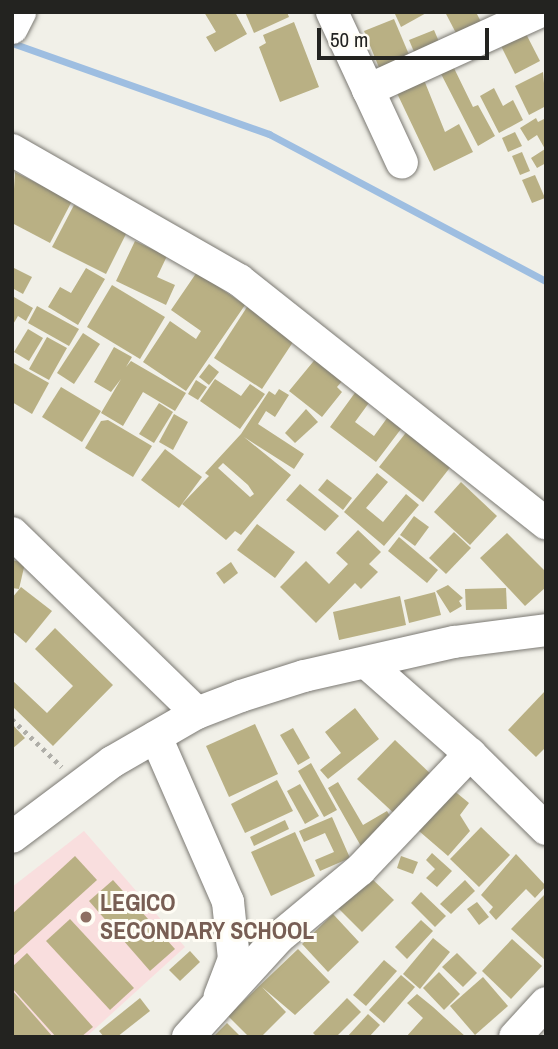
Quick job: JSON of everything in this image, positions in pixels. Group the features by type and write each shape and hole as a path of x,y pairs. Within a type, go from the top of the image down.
{"street":[{"path":"12,28 20,12"},
{"path":"332,12 402,163"},
{"path":"368,90 540,12 546,21"},
{"path":"12,150 239,281 546,523"},
{"path":"12,533 197,713"},
{"path":"12,837 80,784 197,713 304,676 369,665 454,642 546,630"},
{"path":"369,665 470,754 546,829"},
{"path":"156,737 228,902 234,959 214,1010"},
{"path":"188,1037 278,937 360,870 470,754"},
{"path":"228,902 278,937"},
{"path":"515,1037 546,1003"}],"path":[{"path":"12,719 80,784"}],"shaded area":[{"name":"LEGICO SECONDARY SCHOOL","path":"84,831 185,947 86,1037 14,1037 12,887"}],"building":[{"path":"204,12 235,12 247,34 215,52 206,37 216,32"},
{"path":"245,12 287,12 289,17 254,33"},
{"path":"399,12 428,12 401,27 395,14"},
{"path":"445,12 476,12 481,22 457,35"},
{"path":"394,19 410,57 380,70 364,31"},
{"path":"294,22 319,87 280,102 259,47 266,43 263,35"},
{"path":"523,28 540,61 515,74 498,40"},
{"path":"434,30 440,44 415,54 409,40"},
{"path":"451,62 473,107 478,105 495,136 478,146 438,68"},
{"path":"543,72 546,106 529,115 515,86"},
{"path":"422,75 445,132 459,124 473,152 434,171 395,89"},
{"path":"494,88 503,106 513,100 523,120 499,133 480,96"},
{"path":"536,118 538,122 546,118 546,163 537,168 531,158 545,149 537,135 528,141 520,128"},
{"path":"515,132 522,146 508,152 502,138"},
{"path":"522,152 530,171 520,175 512,156"},
{"path":"15,172 72,201 50,243 12,223"},
{"path":"535,175 545,198 532,203 522,180"},
{"path":"74,205 127,232 106,274 52,247"},
{"path":"135,241 167,256 157,277 175,285 166,305 116,281"},
{"path":"12,267 32,277 23,294 12,288"},
{"path":"86,268 105,279 78,325 48,307 60,287 71,293"},
{"path":"197,272 245,305 186,391 143,362 170,321 196,339 201,331 171,310"},
{"path":"112,285 165,317 140,359 87,327"},
{"path":"14,297 33,308 26,321 18,316 12,326"},
{"path":"37,306 79,329 69,346 28,323"},
{"path":"247,307 295,339 262,389 214,358"},
{"path":"28,329 43,338 29,361 14,352"},
{"path":"83,333 100,344 74,384 57,373"},
{"path":"47,337 67,348 49,380 29,369"},
{"path":"114,347 132,357 126,367 131,361 186,393 175,411 143,392 123,426 101,413 121,379 111,392 94,382"},
{"path":"317,357 344,379 337,387 342,392 322,417 289,391"},
{"path":"12,362 49,383 32,414 12,402"},
{"path":"209,364 219,372 209,385 199,377"},
{"path":"215,379 241,396 250,384 265,394 240,429 200,401"},
{"path":"196,380 207,387 198,400 188,394"},
{"path":"61,387 101,411 82,442 42,417"},
{"path":"279,389 289,395 275,417 266,411 258,424 304,454 294,469 244,437 291,475 241,535 235,531 226,540 182,504 209,476 205,473 241,434 269,391 275,395","holes":["223,463 248,485 254,494 250,497 218,468"]},
{"path":"357,390 371,400 355,422 374,436 390,414 404,425 376,462 330,427"},
{"path":"159,403 173,412 154,443 139,434"},
{"path":"306,409 318,422 295,443 285,433"},
{"path":"174,414 188,422 173,450 159,442"},
{"path":"108,420 152,446 133,477 85,448 101,421"},
{"path":"408,430 452,465 423,502 379,467"},
{"path":"165,449 202,477 179,508 141,480"},
{"path":"377,473 388,482 366,508 383,522 406,494 419,505 384,546 344,512"},
{"path":"327,479 352,498 343,510 318,490"},
{"path":"461,482 497,516 470,545 434,512"},
{"path":"300,484 339,516 325,531 286,500"},
{"path":"414,516 429,527 415,546 400,535"},
{"path":"257,524 295,552 275,578 237,550"},
{"path":"358,530 381,552 369,564 378,572 361,589 355,583 316,623 280,587 306,561 329,584 348,564 336,553"},
{"path":"454,532 471,548 446,574 429,558"},
{"path":"507,533 546,572 546,587 525,606 480,558"},
{"path":"399,537 438,570 427,583 388,551"},
{"path":"12,560 25,563 19,589 12,588"},
{"path":"231,562 238,573 224,584 216,573"},
{"path":"448,585 463,598 459,601 462,606 450,613 436,591"},
{"path":"21,587 52,611 26,643 12,631 12,598"},
{"path":"506,588 507,609 466,610 465,589"},
{"path":"435,592 441,615 409,623 404,600"},
{"path":"400,596 406,625 339,640 333,612"},
{"path":"55,628 113,685 53,746 12,706 12,680 47,713 73,686 35,649"},
{"path":"546,690 546,747 536,757 508,730"},
{"path":"355,708 379,739 328,779 320,770 341,753 325,732"},
{"path":"12,724 25,738 12,749"},
{"path":"255,724 278,774 229,797 206,746"},
{"path":"293,728 310,758 298,765 280,735"},
{"path":"395,740 435,778 398,817 357,779"},
{"path":"311,763 337,810 324,817 298,771"},
{"path":"277,780 293,811 245,833 231,804"},
{"path":"338,782 363,825 387,811 397,828 362,848 328,788"},
{"path":"300,784 319,816 305,824 287,791"},
{"path":"452,789 469,803 460,815 470,831 448,856 412,825"},
{"path":"332,817 350,858 320,871 315,860 334,852 325,833 304,842 299,831"},
{"path":"285,820 289,829 254,846 250,837"},
{"path":"481,827 510,855 479,887 450,859"},
{"path":"295,832 315,876 271,896 251,852"},
{"path":"432,853 452,871 437,887 426,878 435,869 426,860"},
{"path":"516,854 546,886 535,898 526,889 496,920 489,912 493,907 481,895"},
{"path":"75,856 97,880 12,957 12,914"},
{"path":"401,856 418,862 413,874 397,868"},
{"path":"368,875 394,900 362,932 337,907"},
{"path":"113,880 175,949 150,971 89,901"},
{"path":"465,880 475,891 451,914 440,904"},
{"path":"421,892 446,916 435,927 411,903"},
{"path":"546,893 546,961 511,929"},
{"path":"477,902 489,917 479,925 467,909"},
{"path":"333,914 359,942 328,972 302,944"},
{"path":"70,919 134,988 110,1010 46,941"},
{"path":"421,920 433,931 407,959 395,947"},
{"path":"433,938 450,952 420,989 403,974"},
{"path":"512,939 542,966 511,999 482,971"},
{"path":"298,949 330,982 295,1015 262,987 286,1012 261,1037 249,1037 228,1016"},
{"path":"190,951 200,962 180,981 169,970"},
{"path":"27,953 93,1027 81,1037 56,1037 12,988 12,967"},
{"path":"457,953 477,973 463,987 442,967"},
{"path":"384,960 397,971 366,1006 353,995"},
{"path":"439,972 460,994 444,1010 423,988"},
{"path":"401,975 415,987 384,1023 369,1010"},
{"path":"483,977 508,1006 475,1035 450,1006"},
{"path":"12,990 53,1037 12,1037"},
{"path":"417,994 466,1037 406,1037 423,1018 407,1003"},
{"path":"140,998 150,1011 117,1037 104,1037 99,1031"},
{"path":"347,998 361,1012 336,1037 317,1037 313,1033"},
{"path":"368,1014 380,1025 369,1037 347,1037"},
{"path":"227,1023 241,1037 213,1037"}],"waterway":[{"path":"12,43 269,134 546,281"}],"place":[{"name":"LEGICO SECONDARY SCHOOL","path":"86,917"}]}
